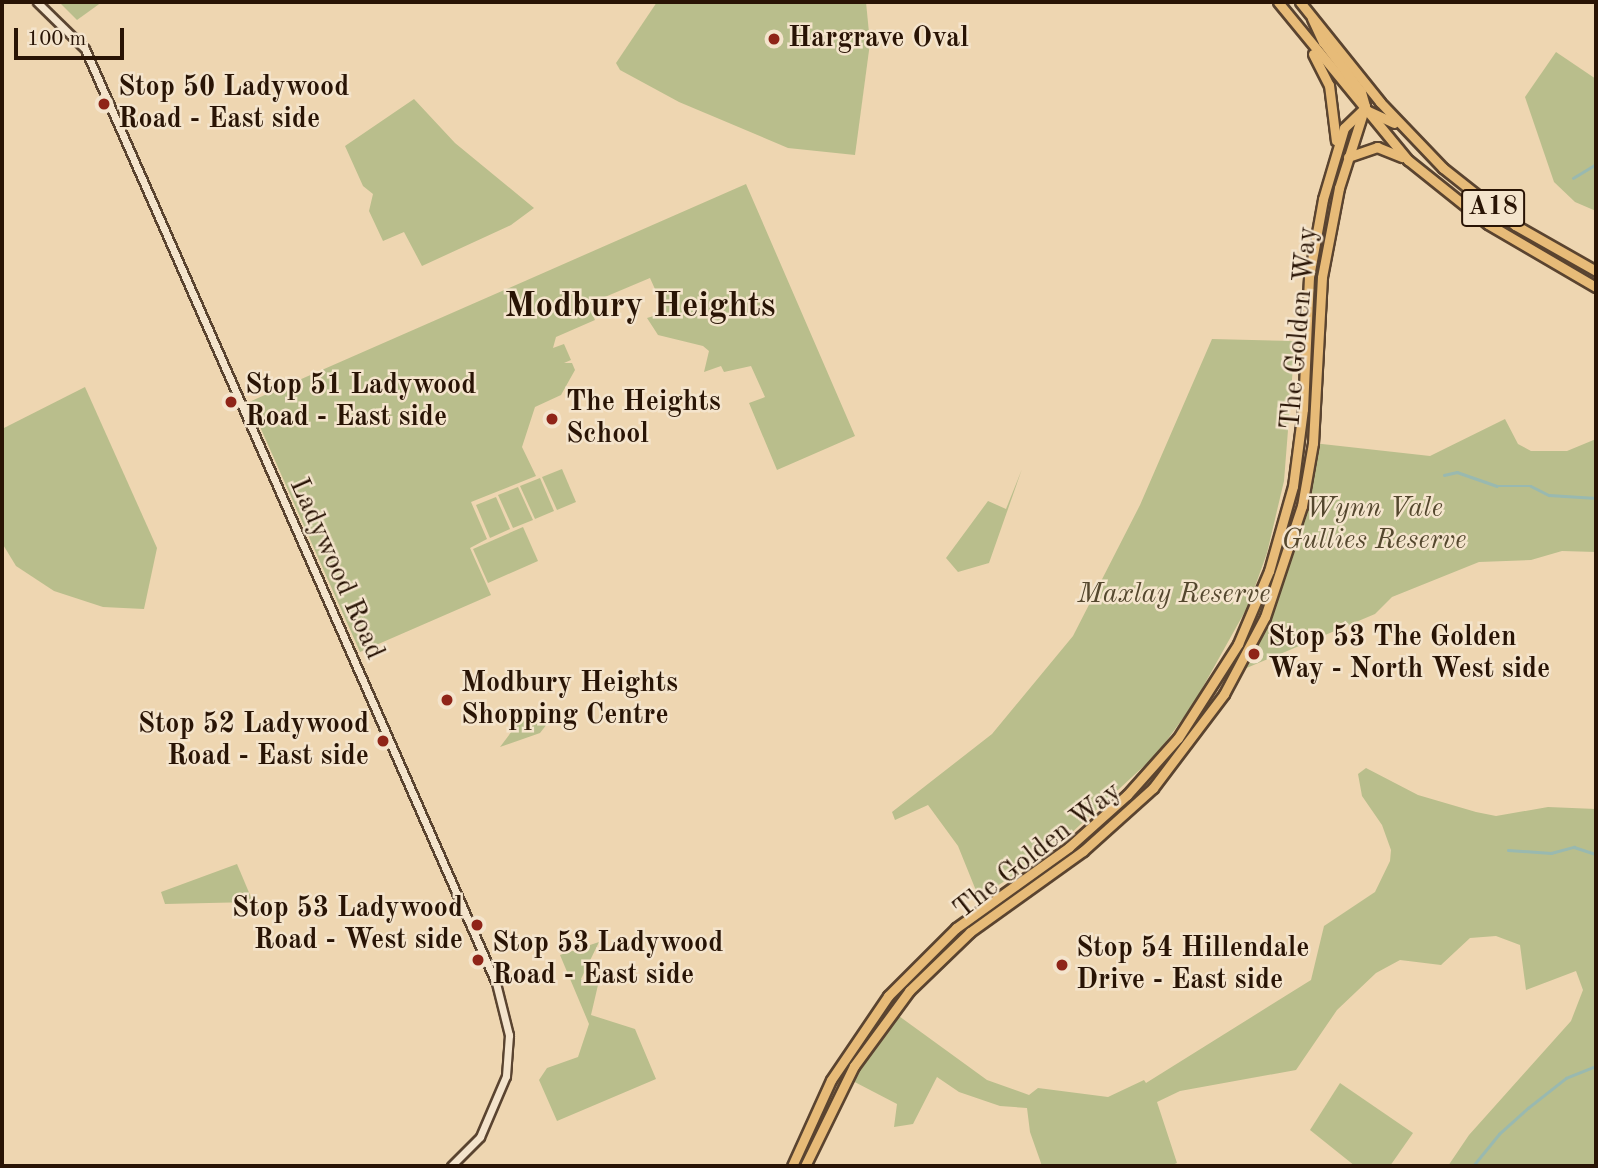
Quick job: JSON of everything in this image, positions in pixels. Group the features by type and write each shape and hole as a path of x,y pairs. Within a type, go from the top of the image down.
{"main road":[{"name":"A18","path":"1278,2 1303,36 1408,160 1488,224 1596,287"},
{"name":"A18","path":"1300,2 1403,128 1493,208 1596,271"},
{"path":"1312,18 1324,41 1362,92 1364,109 1403,128"},
{"path":"1303,36 1329,85 1336,149"},
{"name":"The Golden Way","path":"792,1166 831,1080 897,986 956,928 1107,814 1153,769 1205,701 1238,644 1278,544 1293,486 1303,395 1311,265 1336,149 1349,120 1364,109"},
{"name":"The Golden Way","path":"805,1166 854,1066 909,991 980,924 1083,852 1131,809 1180,757 1224,694 1265,617 1296,530 1313,443 1322,277 1348,157 1364,109"},
{"path":"1348,157 1377,147 1408,160"},
{"path":"1303,395 1317,376 1304,356"}],"street":[{"name":"Ladywood Road","path":"37,2 72,31 89,56 496,983 509,1035 506,1076 480,1137 451,1166"}],"green space":[{"path":"59,2 102,2 77,20"},
{"path":"657,2 866,2 870,43 855,155 788,148 679,102 620,70 616,63"},
{"path":"1556,52 1596,79 1596,211 1575,202 1554,182 1525,97"},
{"path":"414,99 455,143 534,208 511,225 422,266 404,232 383,241 369,211 373,194 363,186 345,146"},
{"name":"The Heights School","path":"746,184 855,436 777,470 749,403 765,397 751,366 724,372 721,366 704,372 709,351 703,346 658,335 647,318 660,314 663,307 650,278 593,302 589,307 595,320 556,337 553,348 564,344 571,360 564,363 572,363 575,370 561,395 535,407 522,447 536,476 471,502 487,539 470,548 491,595 360,652 249,402"},
{"name":"Maxlay Reserve","path":"1212,339 1295,341 1284,481 1267,553 1248,606 1194,703 1157,754 1055,848 979,898 958,846 928,805 895,820 892,812 992,734 1073,636 1140,505"},
{"path":"85,387 157,548 144,609 103,607 54,591 16,566 2,543 2,429"},
{"name":"Wynn Vale Gullies Reserve","path":"1505,419 1518,444 1531,451 1567,451 1596,439 1596,552 1562,551 1531,560 1479,562 1392,597 1375,614 1237,672 1284,568 1313,443 1430,456"},
{"path":"562,469 576,502 557,510 542,477"},
{"path":"1022,469 989,563 958,572 946,558 988,501 1006,509"},
{"path":"540,478 554,511 535,519 520,486"},
{"path":"518,487 533,520 513,528 498,495"},
{"path":"496,497 510,529 490,538 476,505"},
{"path":"523,527 538,561 488,583 473,549"},
{"path":"530,707 543,715 541,720 547,724 540,733 500,747"},
{"path":"1366,768 1418,795 1496,816 1548,807 1596,809 1596,1166 1448,1166 1469,1135 1571,1021 1583,990 1576,971 1526,990 1520,945 1496,936 1470,938 1441,965 1400,960 1376,973 1337,1010 1296,1070 1180,1091 1157,1102 1177,1163 1170,1166 1042,1166 1030,1132 1027,1108 1000,1106 959,1092 937,1077 913,1124 894,1127 897,1104 847,1078 892,1011 987,1080 1029,1095 1038,1088 1108,1097 1144,1080 1146,1083 1311,980 1324,926 1375,892 1390,861 1391,850 1382,825 1362,796 1358,774"},
{"path":"237,864 253,902 165,904 161,892"},
{"path":"599,942 581,979 598,985 591,1015 635,1029 656,1079 557,1121 539,1080 547,1068 578,1057 589,1024 560,955"},
{"path":"1340,1083 1413,1133 1390,1166 1355,1166 1310,1130"}],"waterway":[{"path":"1573,178 1596,164"},
{"path":"1444,475 1457,472 1497,486 1531,486 1549,495 1596,498"},
{"path":"1508,850 1551,853 1574,847 1596,854"},
{"path":"1473,1166 1499,1134 1528,1108 1566,1078 1596,1066"}],"place":[{"name":"Hargrave Oval","path":"774,39"},
{"name":"Stop 50 Ladywood Road - East side","path":"104,104"},
{"name":"Stop 51 Ladywood Road - East side","path":"231,402"},
{"name":"The Heights School","path":"552,419"},
{"name":"Stop 53 The Golden Way - North West side","path":"1254,654"},
{"name":"Modbury Heights Shopping Centre","path":"447,700"},
{"name":"Stop 52 Ladywood Road - East side","path":"383,741"},
{"name":"Stop 53 Ladywood Road - West side","path":"477,925"},
{"name":"Stop 53 Ladywood Road - East side","path":"478,960"},
{"name":"Stop 54 Hillendale Drive - East side","path":"1062,965"}],"district":[{"name":"Modbury Heights","path":"640,307"}]}
